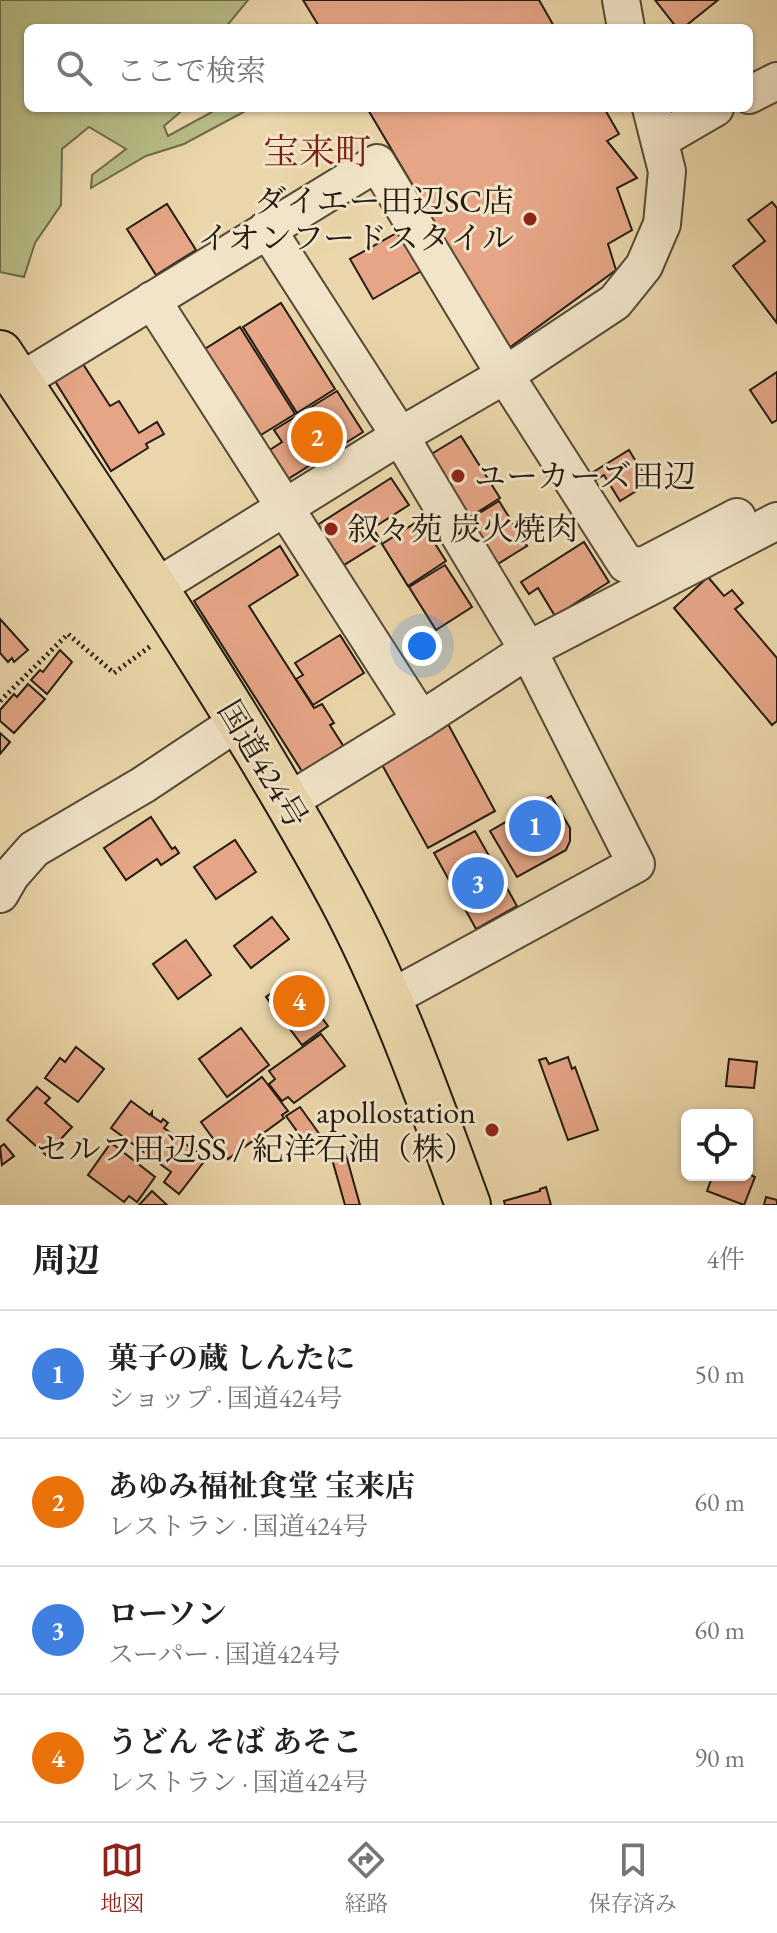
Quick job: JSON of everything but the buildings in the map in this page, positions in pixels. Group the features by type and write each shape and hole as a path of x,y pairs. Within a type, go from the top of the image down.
{"highway":[{"name":"国道424号","path":"10,367 239,721 333,883 389,999 468,1205"}],"street":[{"path":"621,0 625,24"},
{"path":"753,93 777,81"},
{"path":"155,588 400,436 505,375 615,302 644,266 662,224 667,171 655,124 700,112"},
{"path":"10,367 152,300 377,163 505,375 626,564 643,566 737,517"},
{"path":"267,229 400,436 528,650 636,864 389,999"},
{"path":"152,300 421,720"},
{"path":"286,803 528,650 777,521"},
{"path":"0,894 11,875 34,849 143,785 239,721"}],"path":[{"path":"0,701 68,634 114,673 144,652"}],"green space":[{"path":"0,0 248,0 228,24 24,24 24,112 180,112 164,126 168,136 212,112 244,112 184,144 146,156 91,188 92,175 126,149 89,127 62,149 61,205 35,243 24,277 0,272"}],"place":[{"name":"ダイエー田辺SC店 イオンフードスタイル","path":"530,219"},
{"name":"あゆみ福祉食堂 宝来店","path":"317,437"},
{"name":"ユーカーズ田辺","path":"458,476"},
{"name":"叙々苑 炭火焼肉","path":"331,529"},
{"name":"菓子の蔵 しんたに","path":"535,826"},
{"name":"ローソン","path":"478,883"},
{"name":"うどん そば あそこ","path":"299,1001"},
{"name":"apollostation セルフ田辺SS / 紀洋石油（株）","path":"492,1130"}],"district":[{"name":"宝来町","path":"317,151"}]}
